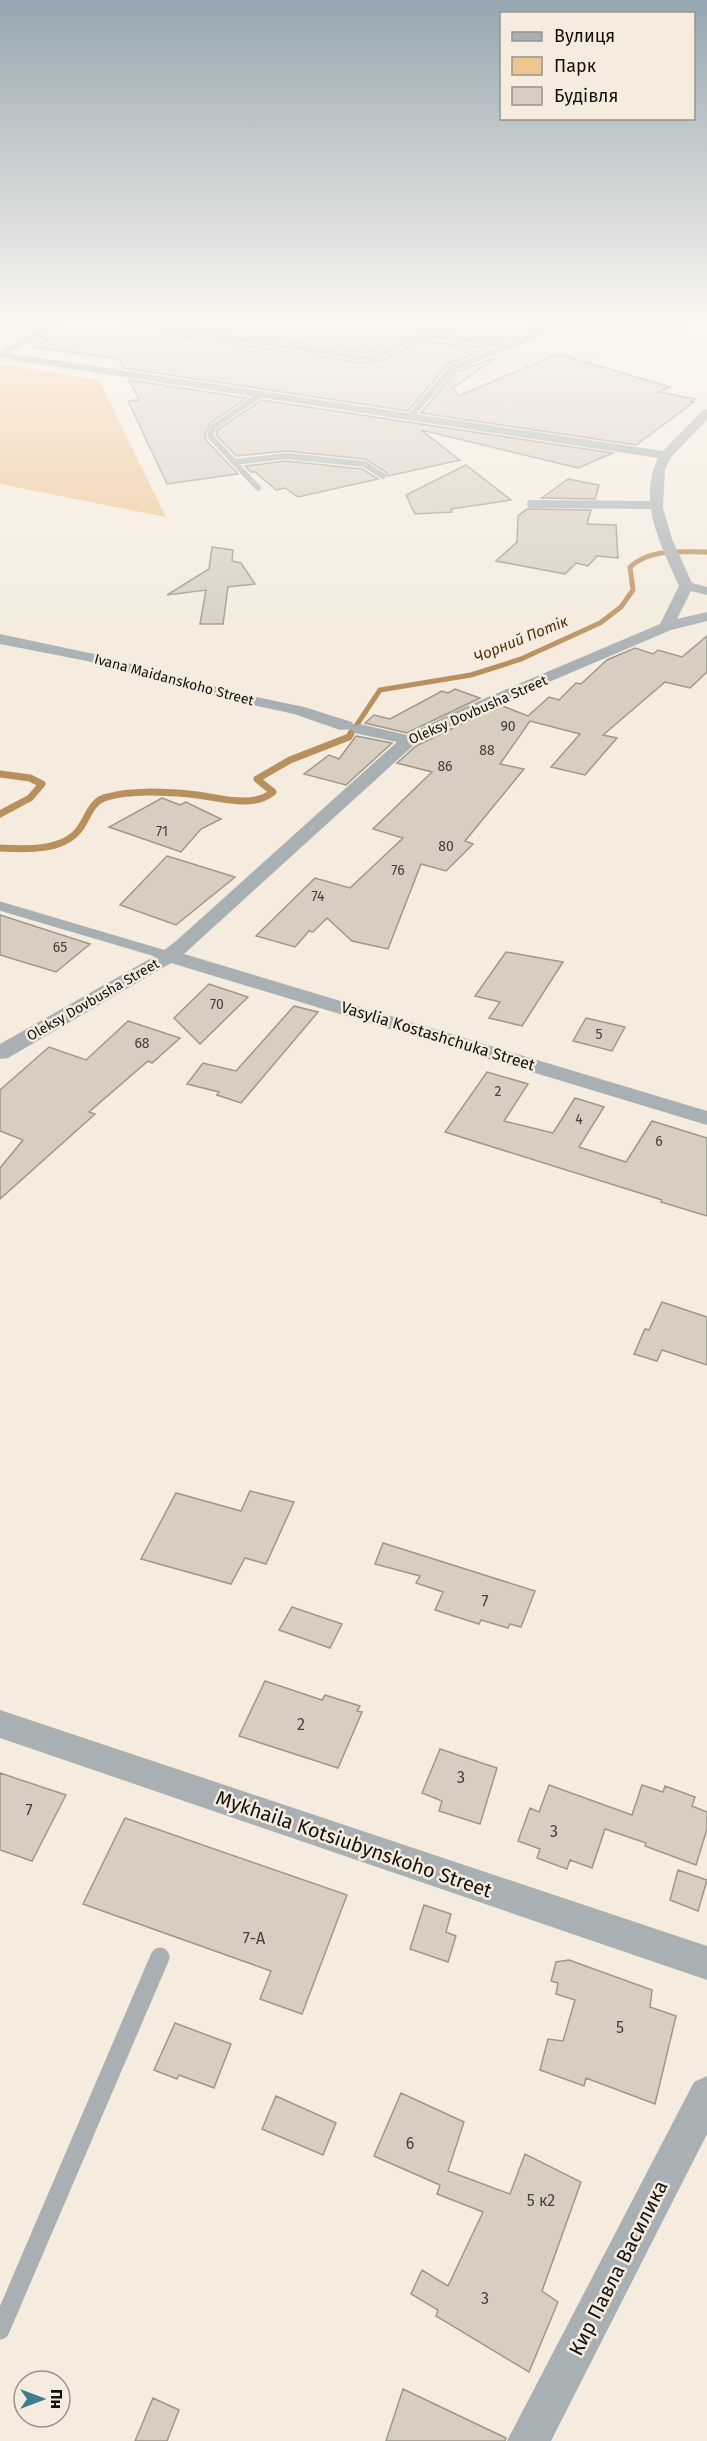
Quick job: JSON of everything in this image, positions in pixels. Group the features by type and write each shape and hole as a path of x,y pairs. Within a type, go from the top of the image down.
{"street":[{"path":"537,436 666,455"},
{"path":"685,436 666,455 659,469 655,505 668,547 686,586"},
{"path":"686,586 707,591"},
{"path":"666,627 686,586"},
{"name":"Oleksy Dovbusha Street","path":"0,1053 169,956 409,740 466,712 666,627 707,616"},
{"name":"Ivana Maidanskoho Street","path":"0,639 89,657 409,740"},
{"name":"Vasylia Kostashchuka Street","path":"169,956 707,1118"},
{"name":"Mykhaila Kotsiubynskoho Street","path":"0,1724 707,1963"}],"lane":[{"path":"210,436 258,488"},
{"path":"234,462 285,456 364,464 383,476"},
{"path":"531,504 655,505"},
{"path":"0,906 169,956"},
{"path":"0,2330 160,1957"},
{"path":"528,2441 707,2096"}],"green space":[{"path":"0,436 126,436 166,517 0,484"}],"building":[{"path":"144,436 205,436 206,440 238,474 167,484"},
{"path":"217,436 429,436 460,460 388,476 386,472 365,459 286,451 236,456"},
{"path":"445,436 500,436 613,453 578,468"},
{"path":"575,436 648,436 636,445"},
{"path":"286,461 362,469 378,479 298,497 285,488 276,490 245,466"},
{"path":"466,465 511,500 451,509 452,512 415,514 406,495"},
{"path":"568,479 599,485 595,499 542,498"},
{"path":"527,509 591,510 587,524 616,525 618,558 597,556 588,566 576,563 565,574 496,561 517,542 518,516"},
{"path":"212,547 233,550 232,561 241,563 255,584 228,587 223,624 200,624 206,590 167,595 209,569"},
{"path":"707,636 707,672 690,688 665,682 603,735 617,738 585,775 551,767 580,734 530,721 500,764 524,769 465,841 473,844 446,871 421,864 388,949 352,941 327,918 313,932 309,931 295,947 256,936 315,878 350,888 403,838 373,829 432,772 397,763 416,746 500,705 528,716 549,697 559,700 576,683 581,684 607,660 635,648 653,654 658,650 682,657"},
{"path":"455,689 480,698 407,733 365,723 374,715 390,719 442,691 448,693"},
{"path":"356,736 392,743 346,785 304,774 329,755 339,759"},
{"path":"162,798 180,805 186,802 221,819 201,829 181,852 109,827"},
{"path":"167,856 235,877 176,925 120,905"},
{"path":"0,915 90,944 56,972 0,955"},
{"path":"506,952 563,962 522,1026 489,1018 500,1002 475,996"},
{"path":"209,984 248,997 200,1044 174,1018"},
{"path":"294,1006 318,1012 241,1103 217,1095 219,1092 187,1084 203,1063 236,1071"},
{"path":"586,1018 625,1027 612,1051 573,1041"},
{"path":"128,1021 180,1038 152,1063 148,1061 89,1112 95,1114 0,1199 0,1168 23,1140 0,1131 0,1090 49,1047 86,1060"},
{"path":"487,1072 528,1084 504,1121 553,1133 575,1098 604,1107 579,1147 626,1162 652,1121 707,1138 707,1216 445,1132"},
{"path":"662,1302 707,1317 707,1365 662,1350 657,1361 634,1354 645,1329 649,1330"},
{"path":"250,1491 294,1502 266,1564 245,1558 231,1584 141,1559 176,1493 241,1511"},
{"path":"383,1543 535,1591 521,1627 510,1624 508,1628 481,1620 479,1624 435,1610 443,1592 416,1583 420,1576 375,1564"},
{"path":"292,1607 342,1624 330,1648 279,1630"},
{"path":"265,1681 322,1700 325,1695 360,1706 357,1711 362,1712 338,1768 239,1736"},
{"path":"440,1749 497,1768 480,1824 439,1811 442,1801 422,1793"},
{"path":"0,1773 66,1795 32,1861 0,1850"},
{"path":"549,1785 632,1815 642,1785 663,1792 665,1786 695,1797 692,1806 707,1812 707,1829 696,1865 645,1846 646,1843 605,1829 592,1868 570,1860 567,1869 537,1858 540,1849 518,1841 530,1808 539,1812"},
{"path":"125,1818 347,1895 302,2014 260,1999 271,1971 83,1904"},
{"path":"678,1870 707,1880 698,1911 670,1900"},
{"path":"424,1905 451,1914 446,1932 456,1936 448,1962 410,1949"},
{"path":"569,1960 652,1990 650,2007 676,2016 655,2104 586,2078 584,2086 540,2070 548,2039 563,2041 575,2000 556,1994 558,1983 551,1981 556,1962"},
{"path":"175,2023 231,2044 214,2088 179,2075 177,2079 154,2070"},
{"path":"401,2093 464,2122 448,2171 510,2194 525,2154 581,2182 542,2291 558,2302 529,2372 436,2316 438,2310 411,2294 422,2270 448,2286 483,2212 437,2194 440,2185 374,2156"},
{"path":"276,2096 336,2123 323,2155 262,2129"},
{"path":"403,2389 506,2438 505,2441 386,2441"},
{"path":"153,2398 179,2410 167,2441 135,2441"}],"waterway":[{"name":"Чорний Потік","path":"350,735 380,690 471,675 521,659 600,623 621,607 633,590 630,567 638,561 666,552 707,552"},
{"name":"Чорний Потік","path":"0,848 41,848 62,843 78,831 97,802 117,795 137,792 189,794 232,801 264,797 273,792 257,779 290,760 350,735"},
{"name":"Чорний Потік","path":"0,774 30,778 42,784 30,798 0,814"}]}
